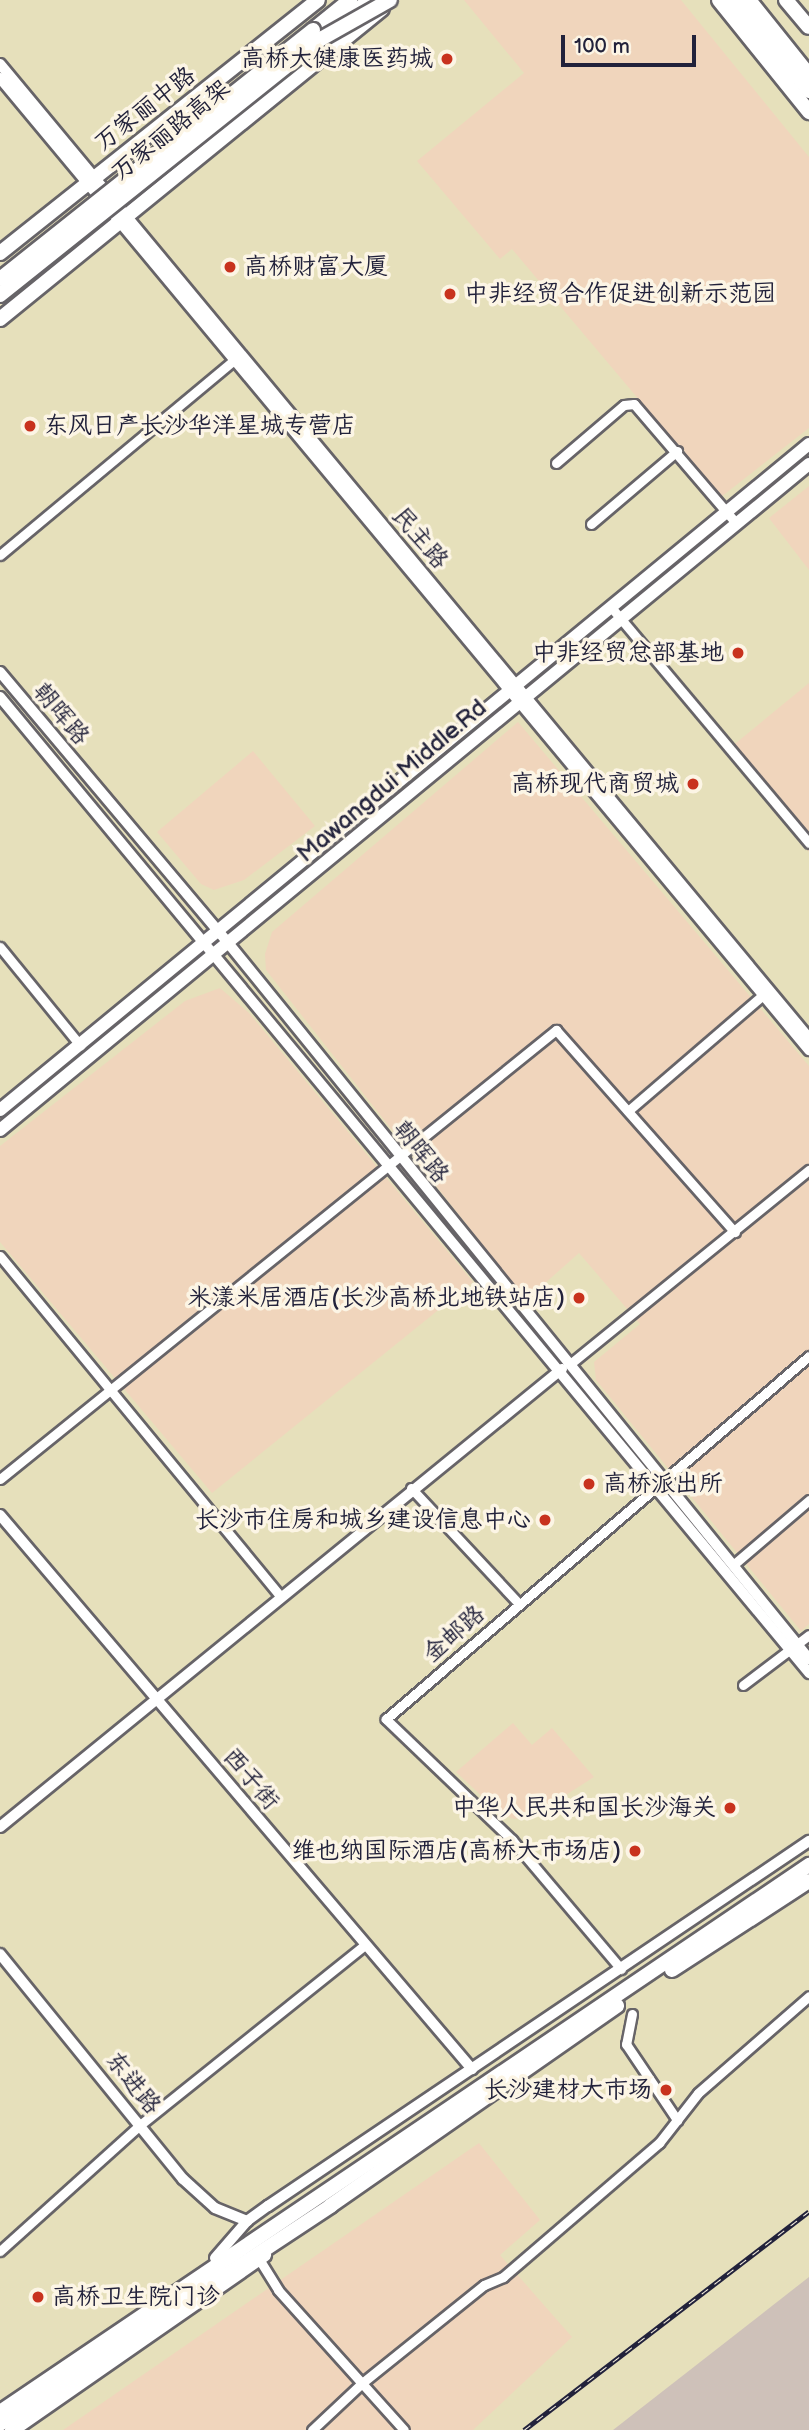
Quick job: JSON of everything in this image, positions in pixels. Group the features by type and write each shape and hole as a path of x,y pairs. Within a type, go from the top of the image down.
{"main road":[{"name":"万家丽中路","path":"0,253 318,0"},
{"path":"317,35 339,0"},
{"name":"万家丽路高架","path":"0,295 317,35 350,0"},
{"name":"万家丽路高架","path":"0,279 317,35 369,0"},
{"path":"317,35 391,0"},
{"path":"0,318 391,0"},
{"path":"719,0 809,112"},
{"path":"734,0 809,91"},
{"path":"749,0 809,75"},
{"path":"786,0 809,27"},
{"name":"Mawangdui Middle.Rd","path":"0,1110 809,444"},
{"name":"Mawangdui Middle.Rd","path":"0,1130 215,956 809,464"},
{"path":"0,2403 215,2258 300,2218 809,1865"},
{"path":"0,2412 300,2218 809,1881"},
{"path":"12,2430 259,2259 300,2218"},
{"path":"0,2424 240,2255"}],"street":[{"name":"民主路","path":"0,64 122,219 522,700 809,1038"},
{"name":"民主路","path":"0,78 91,181"},
{"name":"民主路","path":"122,219 234,360 512,688"},
{"path":"0,555 234,360"},
{"path":"556,463 629,403 641,409 736,523"},
{"path":"591,524 677,451"},
{"path":"611,607 809,843"},
{"name":"朝晖路","path":"0,672 229,944 398,1157 570,1364 661,1484 793,1647 809,1659"},
{"name":"朝晖路","path":"0,697 557,1371 733,1565 809,1673"},
{"name":"民主路","path":"522,700 809,1050"},
{"path":"0,947 80,1045"},
{"path":"628,1111 763,995"},
{"path":"0,1479 556,1030 735,1232"},
{"path":"0,1827 411,1488 557,1371 570,1364 809,1170"},
{"path":"0,1256 280,1596"},
{"name":"金邮路","path":"621,1969 512,1840 386,1718 809,1356"},
{"path":"411,1488 519,1604"},
{"path":"733,1565 809,1500"},
{"name":"西子街","path":"0,1515 472,2069"},
{"path":"743,1685 809,1634"},
{"path":"215,2258 247,2221 809,1841"},
{"path":"0,2251 140,2125 365,1945"},
{"name":"东进路","path":"0,1954 140,2125 207,2201 247,2221"},
{"path":"312,2430 362,2384 484,2285 503,2277 659,2143 698,2093 809,1996"},
{"path":"632,2014 626,2044 677,2120"},
{"path":"259,2259 278,2290 404,2430"}],"shaded area":[{"path":"464,0 681,0 809,157 809,428 721,497 512,249 500,259 417,161 524,73"},
{"path":"809,486 809,570 769,518"},
{"path":"809,683 809,852 725,752"},
{"path":"518,722 809,1066 809,1624 801,1631 596,1380 594,1362 640,1324 579,1253 526,1300 266,970 265,954 272,932"},
{"path":"253,751 315,826 244,880 214,890 201,884 157,832"},
{"path":"220,988 249,1013 473,1282 212,1493 0,1242 0,1146 185,1001"},
{"path":"513,1723 532,1745 552,1728 594,1777 533,1816 514,1819 501,1814 456,1772"},
{"path":"479,2143 540,2220 500,2255 572,2337 473,2430 63,2430"},
{"path":"809,2277 809,2430 613,2430"}],"railway":[{"path":"524,2430 809,2211"}],"place":[{"name":"高桥大健康医药城","path":"447,59"},
{"name":"高桥财富大厦","path":"230,267"},
{"name":"中非经贸合作促进创新示范园","path":"450,294"},
{"name":"东风日产长沙华洋星城专营店","path":"30,426"},
{"name":"中非经贸总部基地","path":"738,653"},
{"name":"高桥现代商贸城","path":"693,784"},
{"name":"米漾米居酒店(长沙高桥北地铁站店)","path":"579,1298"},
{"name":"高桥派出所","path":"589,1484"},
{"name":"长沙市住房和城乡建设信息中心","path":"545,1520"},
{"name":"中华人民共和国长沙海关","path":"730,1808"},
{"name":"维也纳国际酒店(高桥大市场店)","path":"635,1851"},
{"name":"长沙建材大市场","path":"666,2090"},
{"name":"高桥卫生院门诊","path":"38,2297"}]}
